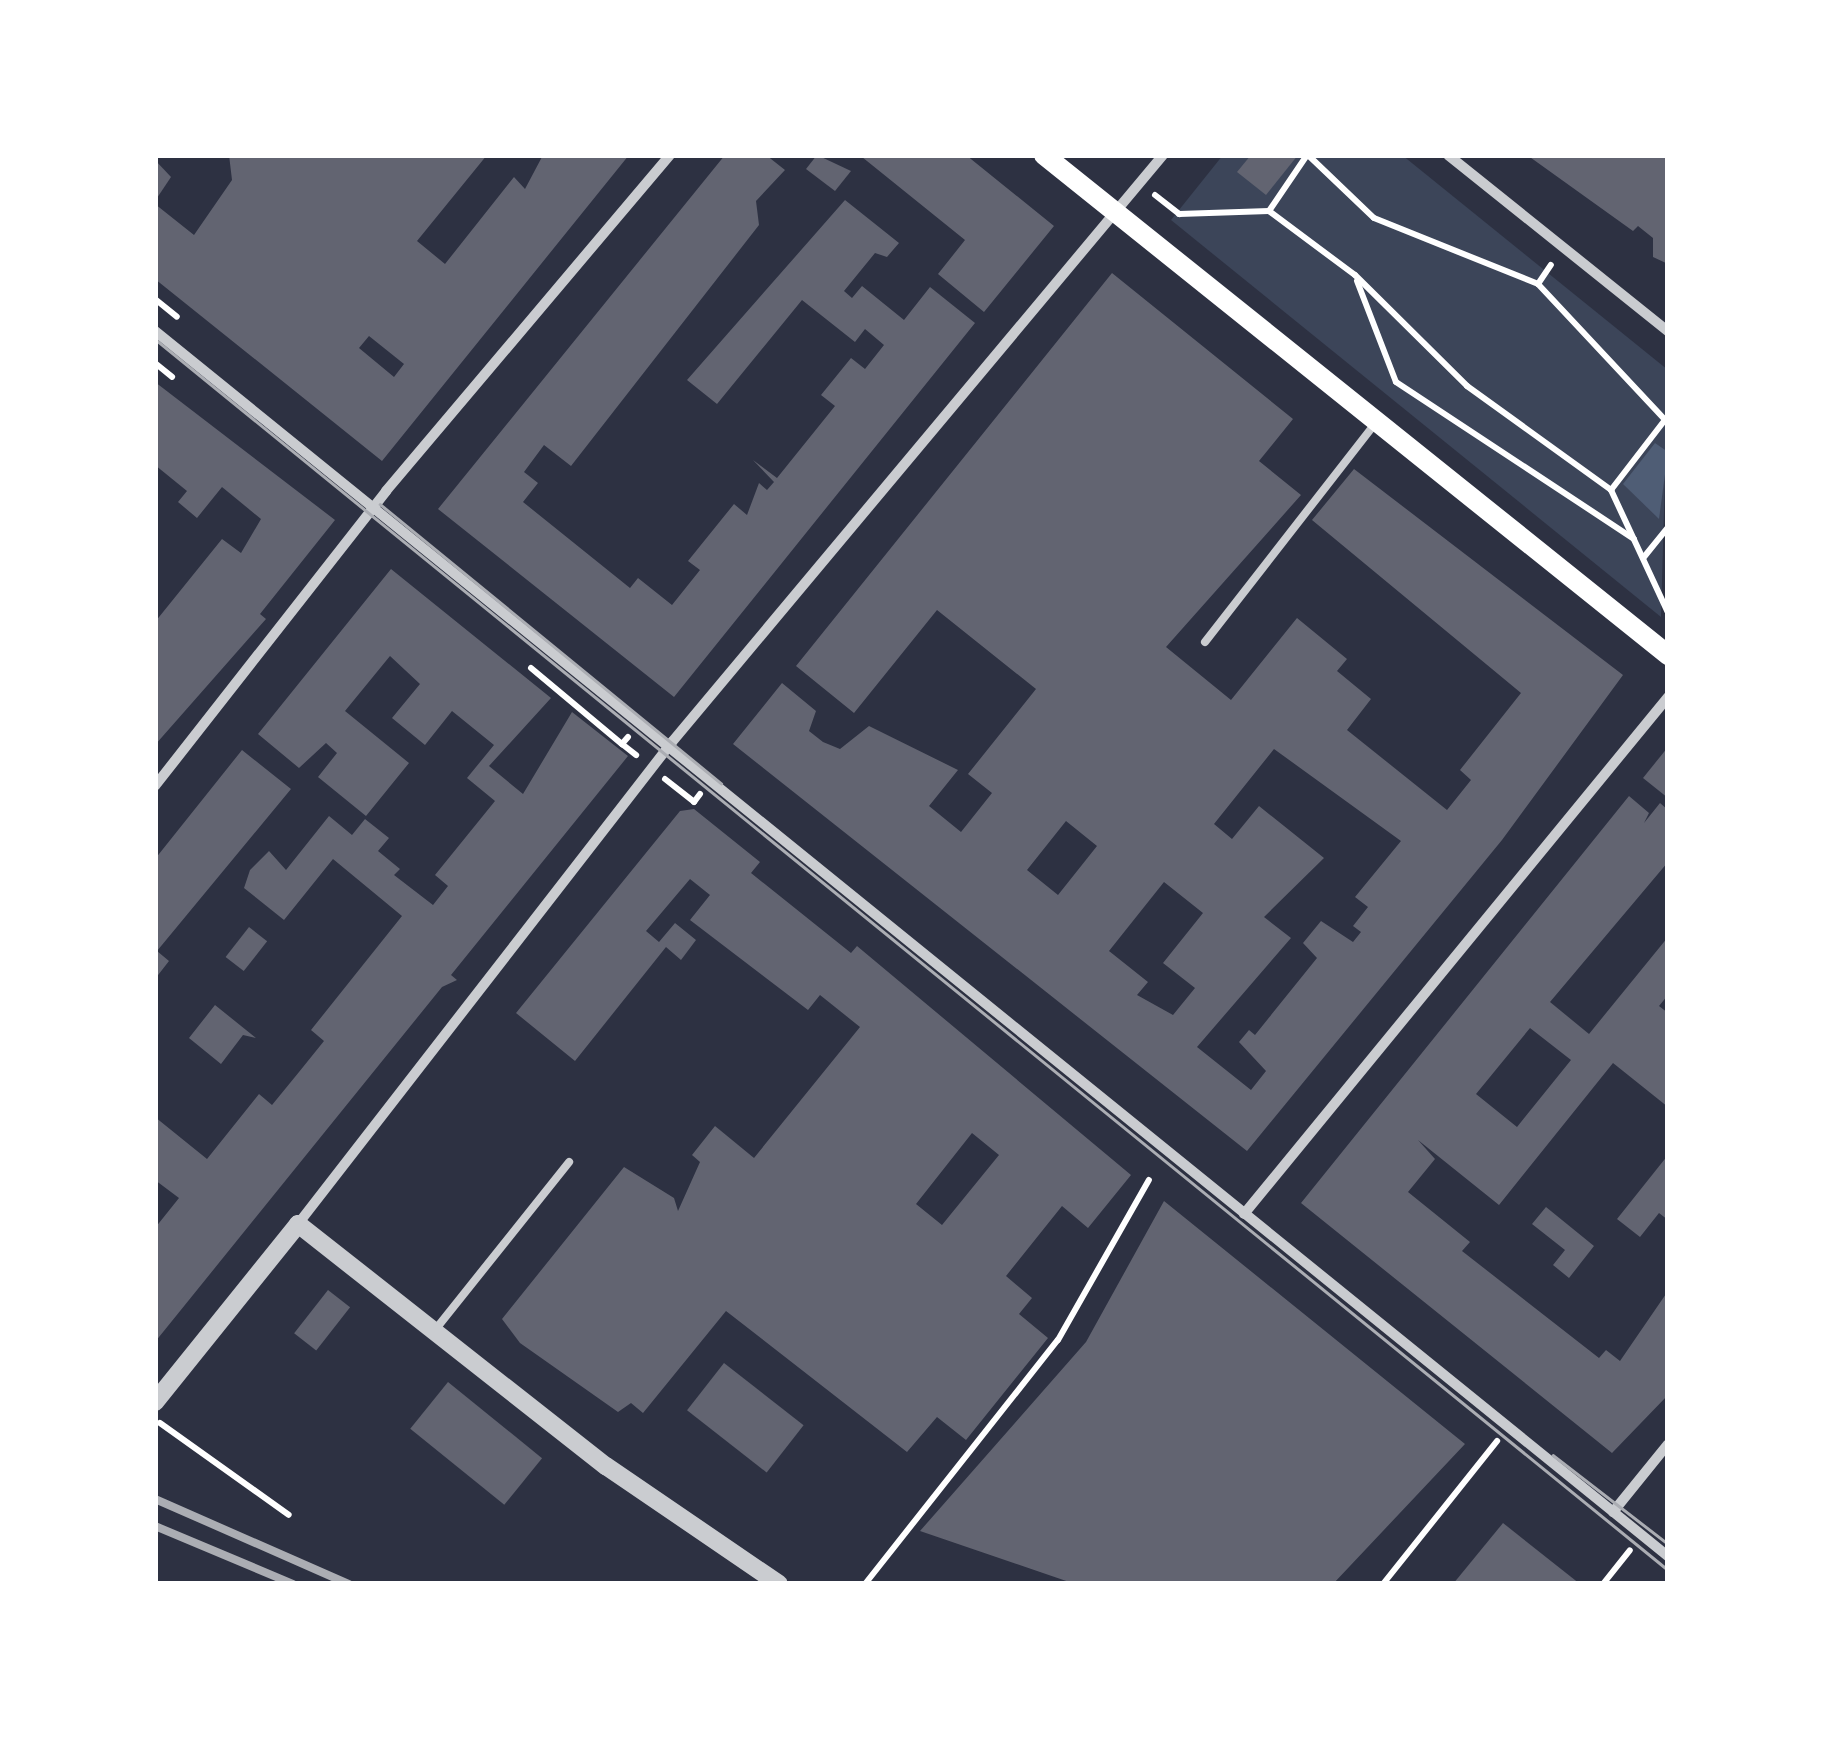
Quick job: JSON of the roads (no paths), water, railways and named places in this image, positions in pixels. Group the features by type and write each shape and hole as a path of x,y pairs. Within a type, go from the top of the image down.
{"main road":[{"path":"1044,155 1668,656"}],"street":[{"path":"155,786 374,507 670,155"},
{"path":"158,1394 298,1224 667,748 1163,155"},
{"path":"1448,155 1668,331"},
{"path":"155,331 1668,1556"},
{"path":"1244,1214 1668,696"},
{"path":"298,1224 606,1466 780,1584"},
{"path":"1613,1512 1668,1444"}],"lane":[{"path":"1205,642 1376,422"},
{"path":"435,1330 570,1162"}],"tram line":[{"path":"155,339 1668,1570"},
{"path":"380,504 721,783"},
{"path":"1553,1455 1668,1544"}],"railway":[{"path":"155,1499 349,1584"},
{"path":"155,1526 293,1584"}]}
